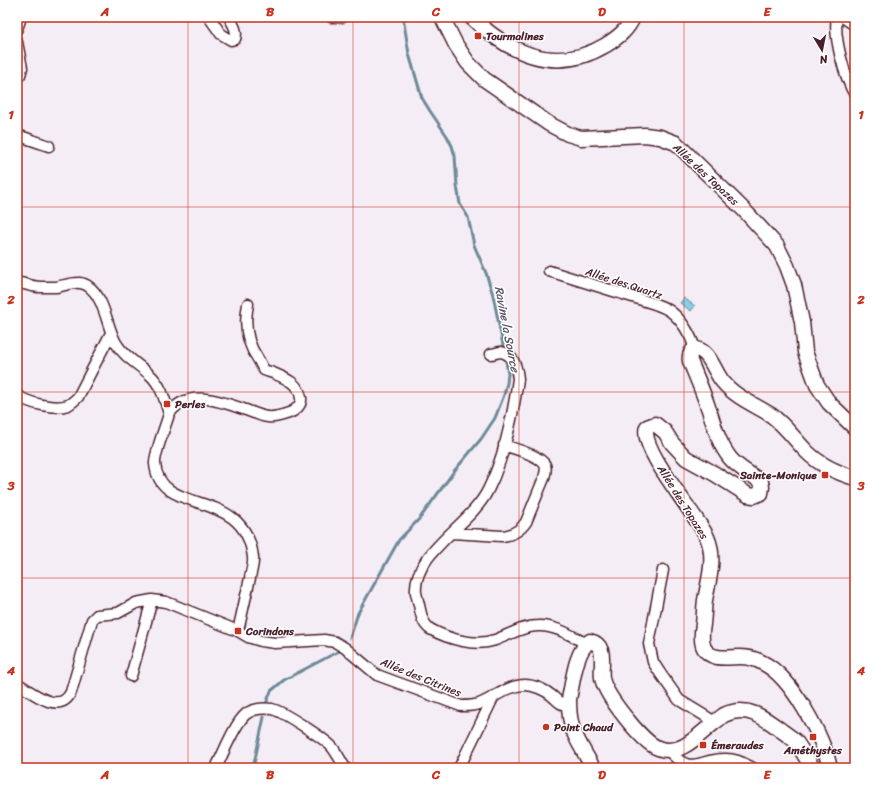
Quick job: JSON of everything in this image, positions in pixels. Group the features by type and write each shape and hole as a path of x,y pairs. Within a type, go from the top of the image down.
{"main road":[{"name":"Allée des Topazes","path":"442,17 456,46 468,63 484,79 549,124 568,134 581,138 645,135 660,137 676,143 744,210 777,246 787,266 794,285 802,322 805,352 817,385 829,403 855,428"},
{"path":"471,17 487,32 518,50 543,59 562,59 595,51 612,41 624,31 633,17"},
{"path":"846,17 855,23"},
{"name":"Allée des Topazes","path":"695,349 690,352 690,361 723,447 730,458 761,482 762,487 761,493 754,496 748,496 715,474 686,458 661,428 655,424 647,427 646,437 659,465 708,538 711,555 711,571 702,632 704,647 710,654 717,657 724,659 740,657 753,659 772,667 787,684 809,716 826,752 830,768"},
{"path":"695,349 701,349 706,354 720,379 732,391 772,416 807,452 829,468 855,478"},
{"path":"593,768 571,723 569,706 569,699 580,654 590,641 598,644 602,651 602,677 607,690 616,704 645,740 657,748 669,751 681,748 691,742 707,727 724,715 745,711 756,713 765,718 795,741 813,768"}],"street":[{"path":"17,29 21,17"},
{"path":"209,17 221,34 231,40 235,39 236,33 229,17"},
{"path":"331,17 343,17"},
{"path":"838,17 836,22 838,45 847,79 855,95"},
{"path":"17,42 22,68 20,75 17,77"},
{"path":"17,135 48,146"},
{"name":"Allée des Quartz","path":"549,271 655,304 670,311 679,320 688,333 695,349"},
{"path":"17,282 40,287 56,287 80,283 88,286 98,296 104,308 106,319 117,345 131,361 150,374 157,383 164,395 169,414"},
{"path":"238,631 254,558 250,542 243,527 232,517 220,510 177,495 168,490 161,482 157,474 155,462 169,414 179,404 191,399 197,398 215,400 268,417 290,413 298,408 301,402 301,395 298,388 289,380 265,370 253,353 246,331 248,304"},
{"path":"17,395 27,401 54,407 67,405 78,397 111,333"},
{"path":"491,354 501,352 511,357 516,366 518,379 502,456 487,492 472,514 425,561 417,582 416,592 421,616 426,626 435,632 464,641 479,643 495,640 530,626 545,626 561,631 587,644"},
{"path":"452,533 502,536 509,535 522,528 526,522 544,478 546,471 545,465 537,457 504,445"},
{"path":"663,570 649,644 653,662 679,700 715,722"},
{"path":"131,676 152,600"},
{"name":"Allée des Citrines","path":"17,683 49,702 63,702 69,698 94,617 101,614 118,613 136,603 152,600 180,606 203,618 238,631 248,637 275,643 324,640 335,642 345,648 377,675 461,706 473,706 514,687 526,685 544,690 558,702 569,706"},
{"path":"459,768 494,695"},
{"path":"216,768 238,723 245,715 254,710 263,708 274,710 312,731 332,747 345,768"},
{"path":"669,751 686,765 699,765 712,760 724,758 736,760 753,768"}],"water":[{"path":"684,298 695,306 691,311 680,303"}],"waterway":[{"name":"Ravine la Source","path":"403,17 409,54 422,98 452,146 455,156 460,204 468,217 474,245 486,273 493,295 504,350"},
{"name":"Ravine la Source","path":"350,638 358,613 399,540 420,518 455,470 481,439 495,418 507,383 508,374 505,355"},
{"name":"Ravine la Source","path":"267,701 271,691 284,680 343,649"},
{"name":"Ravine la Source","path":"253,768 264,717"}],"place":[{"name":"Tourmalines","path":"478,36"},
{"name":"Perles","path":"167,404"},
{"name":"Sainte-Monique","path":"825,475"},
{"name":"Corindons","path":"238,631"},
{"name":"Point Chaud","path":"546,727"},
{"name":"Améthystes","path":"813,737"},
{"name":"Émeraudes","path":"703,745"}]}
